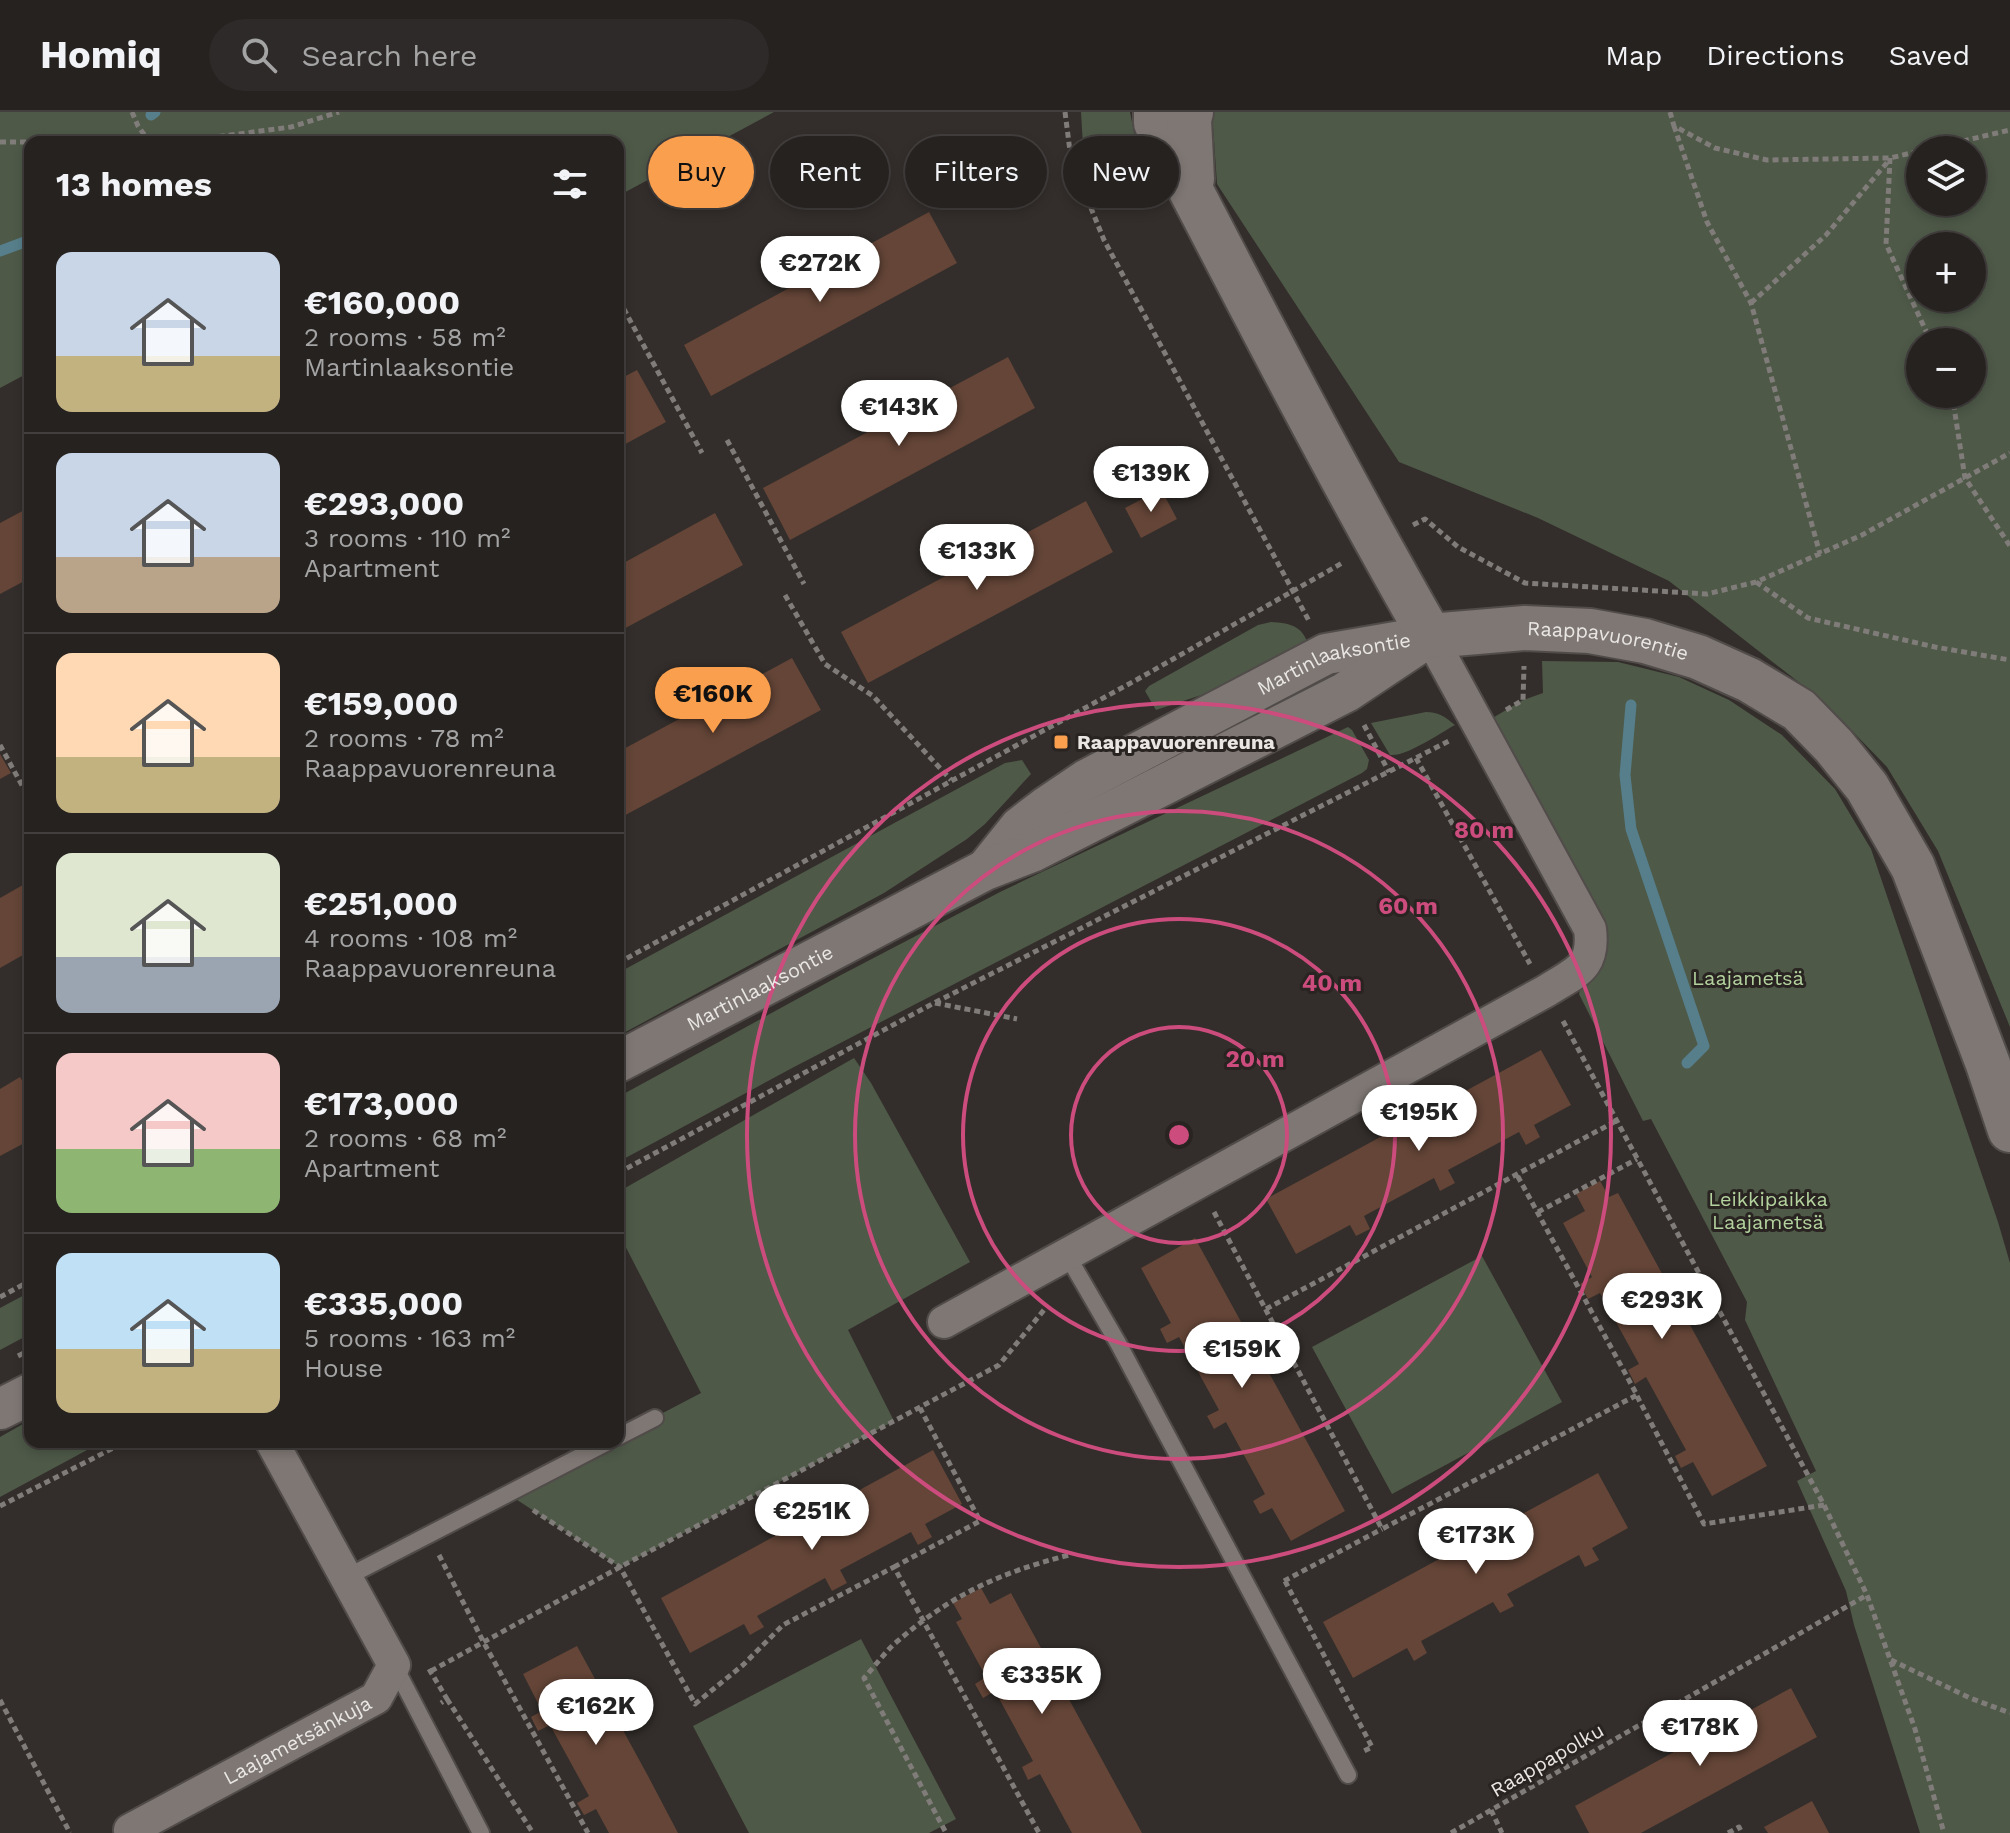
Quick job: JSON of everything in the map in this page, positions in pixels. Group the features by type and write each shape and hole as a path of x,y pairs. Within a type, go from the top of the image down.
{"main road":[{"path":"1156,112 1156,123 1193,194 1430,636"},
{"path":"1191,112 1193,194"},
{"name":"Raappavuorentie","path":"1430,636 1525,628 1590,631 1645,641 1698,657 1749,680 1799,710 1834,746 1867,787 1913,867 2010,1130"}],"street":[{"name":"Martinlaaksontie","path":"985,870 1020,827 1086,780 1326,654 1430,636"},
{"name":"Martinlaaksontie","path":"624,1059 985,870 1034,851 1346,692 1430,636"},
{"path":"944,1322 1071,1263 1199,1182 1546,991 1586,964 1592,947 1590,929 1430,636"},
{"path":"0,1409 24,1397"},
{"path":"275,1448 394,1665"},
{"name":"Laajametsänkuja","path":"130,1830 376,1698 394,1665"}],"lane":[{"path":"1071,1263 1118,1343 1345,1769"},
{"path":"624,1434 655,1418"},
{"path":"347,1577 596,1448"},
{"path":"394,1665 481,1833"}],"path":[{"path":"132,112 145,136"},
{"path":"223,136 291,127 339,112"},
{"path":"1065,112 1071,159 1104,240 1326,654"},
{"path":"1670,112 1707,222 1751,303 1820,554"},
{"path":"1674,126 1715,148 1767,160 1890,158 1906,154"},
{"path":"1984,136 2010,130"},
{"path":"0,142 24,142"},
{"path":"1751,303 1826,235 1890,158"},
{"path":"1890,158 1886,244 1925,328"},
{"path":"624,309 702,453"},
{"path":"1954,408 1965,478 2010,546"},
{"path":"727,440 804,584"},
{"path":"624,960 1425,519 1458,547 1525,583 1707,594 1756,582 1862,535 2010,453"},
{"path":"1756,582 1808,618 1935,647 2010,660"},
{"path":"785,595 825,664 873,696 951,780"},
{"path":"624,1170 934,1003 1479,726 1523,700 1525,628"},
{"path":"1346,692 1389,772"},
{"path":"0,745 24,789"},
{"path":"1416,758 1546,991 1824,1505 1867,1595 1915,1729 1944,1833"},
{"path":"934,1003 1017,1019"},
{"path":"1266,1309 1616,1121"},
{"path":"1538,1212 1637,1159"},
{"path":"1516,1173 1704,1524 1824,1505"},
{"path":"1199,1182 1382,1529"},
{"path":"431,1671 999,1365 1071,1263"},
{"path":"0,1297 24,1284"},
{"path":"1275,1587 1637,1395"},
{"path":"508,1494 620,1567 695,1704 743,1665 783,1625 980,1521 920,1408"},
{"path":"0,1506 113,1448"},
{"path":"429,1534 484,1643 588,1833"},
{"path":"944,1832 864,1678 891,1647 950,1601 1028,1565 1069,1555"},
{"path":"894,1567 1039,1833"},
{"path":"1285,1581 1372,1747 1345,1769"},
{"name":"Raappapolku","path":"1451,1833 1867,1595"},
{"path":"1890,1660 1970,1698 2010,1713"},
{"path":"447,1699 533,1833"},
{"path":"0,1700 70,1833"},
{"path":"1491,1810 1502,1833"},
{"path":"1728,1833 1739,1827 1742,1833"}],"green space":[{"path":"0,112 774,112 729,136 648,136 648,180 624,193 624,136 24,136 24,375 0,388"},
{"path":"1081,112 1130,112 1135,136 1082,136"},
{"path":"1212,112 2010,112 2010,1027 1938,851 1887,767 1824,702 1669,581 1538,518 1399,462 1217,184"},
{"path":"1271,622 1301,631 1309,649 1262,675 1156,710 1145,691 1149,686 1258,625"},
{"name":"Laajametsä","path":"1542,661 1618,662 1679,677 1729,700 1782,735 1835,789 1871,849 2010,1263 2010,1833 1920,1833 1846,1591 1797,1481 1816,1471 1745,1320 1747,1302 1651,1119 1643,1121 1579,994 1592,947 1479,726 1523,700 1543,693"},
{"path":"1426,712 1442,716 1455,725 1397,755 1390,755 1371,723"},
{"path":"1348,727 1369,760 1367,769 1362,773 794,1067 624,1159 624,1094 1002,891"},
{"path":"1022,760 1031,774 967,839 884,893 624,1033 624,970 1005,763"},
{"path":"854,1058 871,1083 970,1262 848,1330 894,1421 620,1567 508,1494 596,1448 624,1448 624,1433 701,1393 624,1244 624,1189"},
{"path":"1482,1256 1562,1402 1392,1494 1312,1347"},
{"path":"24,1295 24,1337 0,1350 0,1308"},
{"path":"24,1423 24,1448 91,1448 0,1497 0,1437"},
{"path":"861,1639 956,1819 929,1833 749,1833 693,1726"}],"building":[{"path":"929,212 957,263 711,396 684,345"},
{"path":"1008,357 1035,408 790,540 763,488"},
{"path":"637,370 666,422 624,445 624,377"},
{"path":"1161,489 1177,519 1141,538 1125,508"},
{"path":"1086,501 1113,552 868,683 841,632"},
{"path":"24,510 24,581 0,594 0,523"},
{"path":"715,513 743,565 624,629 624,563"},
{"path":"792,658 821,710 624,816 624,749"},
{"path":"0,754 11,773 0,779"},
{"path":"24,884 24,954 0,968 0,898"},
{"path":"1541,1050 1571,1105 1534,1125 1540,1137 1526,1145 1519,1132 1448,1170 1455,1183 1440,1191 1434,1178 1364,1216 1370,1229 1356,1236 1350,1225 1296,1254 1266,1199"},
{"path":"20,1077 24,1084 24,1143 0,1156 0,1089"},
{"path":"1600,1181 1609,1197 1618,1193 1767,1466 1712,1496 1693,1462 1681,1468 1675,1456 1686,1450 1646,1377 1635,1384 1628,1370 1639,1364 1600,1293 1588,1299 1580,1284 1592,1277 1563,1223 1585,1211 1576,1194"},
{"path":"1195,1238 1345,1511 1291,1541 1272,1508 1260,1514 1253,1501 1265,1494 1226,1422 1214,1429 1207,1416 1219,1410 1179,1337 1167,1343 1160,1329 1171,1323 1141,1268"},
{"path":"933,1450 962,1504 925,1524 932,1537 918,1545 911,1532 840,1570 847,1583 832,1591 825,1578 757,1616 764,1627 750,1635 744,1624 690,1653 661,1598"},
{"path":"1598,1473 1628,1528 1592,1548 1599,1560 1585,1567 1579,1555 1507,1594 1514,1606 1500,1613 1493,1602 1421,1641 1427,1653 1414,1661 1407,1648 1353,1678 1323,1622"},
{"path":"981,1588 990,1604 1011,1593 1142,1833 1072,1833 1040,1774 1028,1780 1022,1767 1033,1761 995,1691 983,1698 975,1684 986,1677 956,1622 962,1619 953,1603"},
{"path":"577,1646 678,1833 609,1833 596,1809 584,1815 577,1803 589,1796 550,1725 538,1731 531,1717 542,1711 523,1674"},
{"path":"1791,1688 1817,1737 1641,1833 1589,1833 1575,1806"},
{"path":"1812,1801 1829,1833 1768,1833 1764,1827"}],"waterway":[{"path":"151,115 155,112"},
{"path":"0,251 24,242"},
{"path":"1631,705 1625,775 1631,829 1704,1046 1687,1063"}],"place":[{"name":"Raappavuorenreuna","path":"1061,742"}],"park label":[{"name":"Leikkipaikka Laajametsä","path":"1768,1210"}]}
